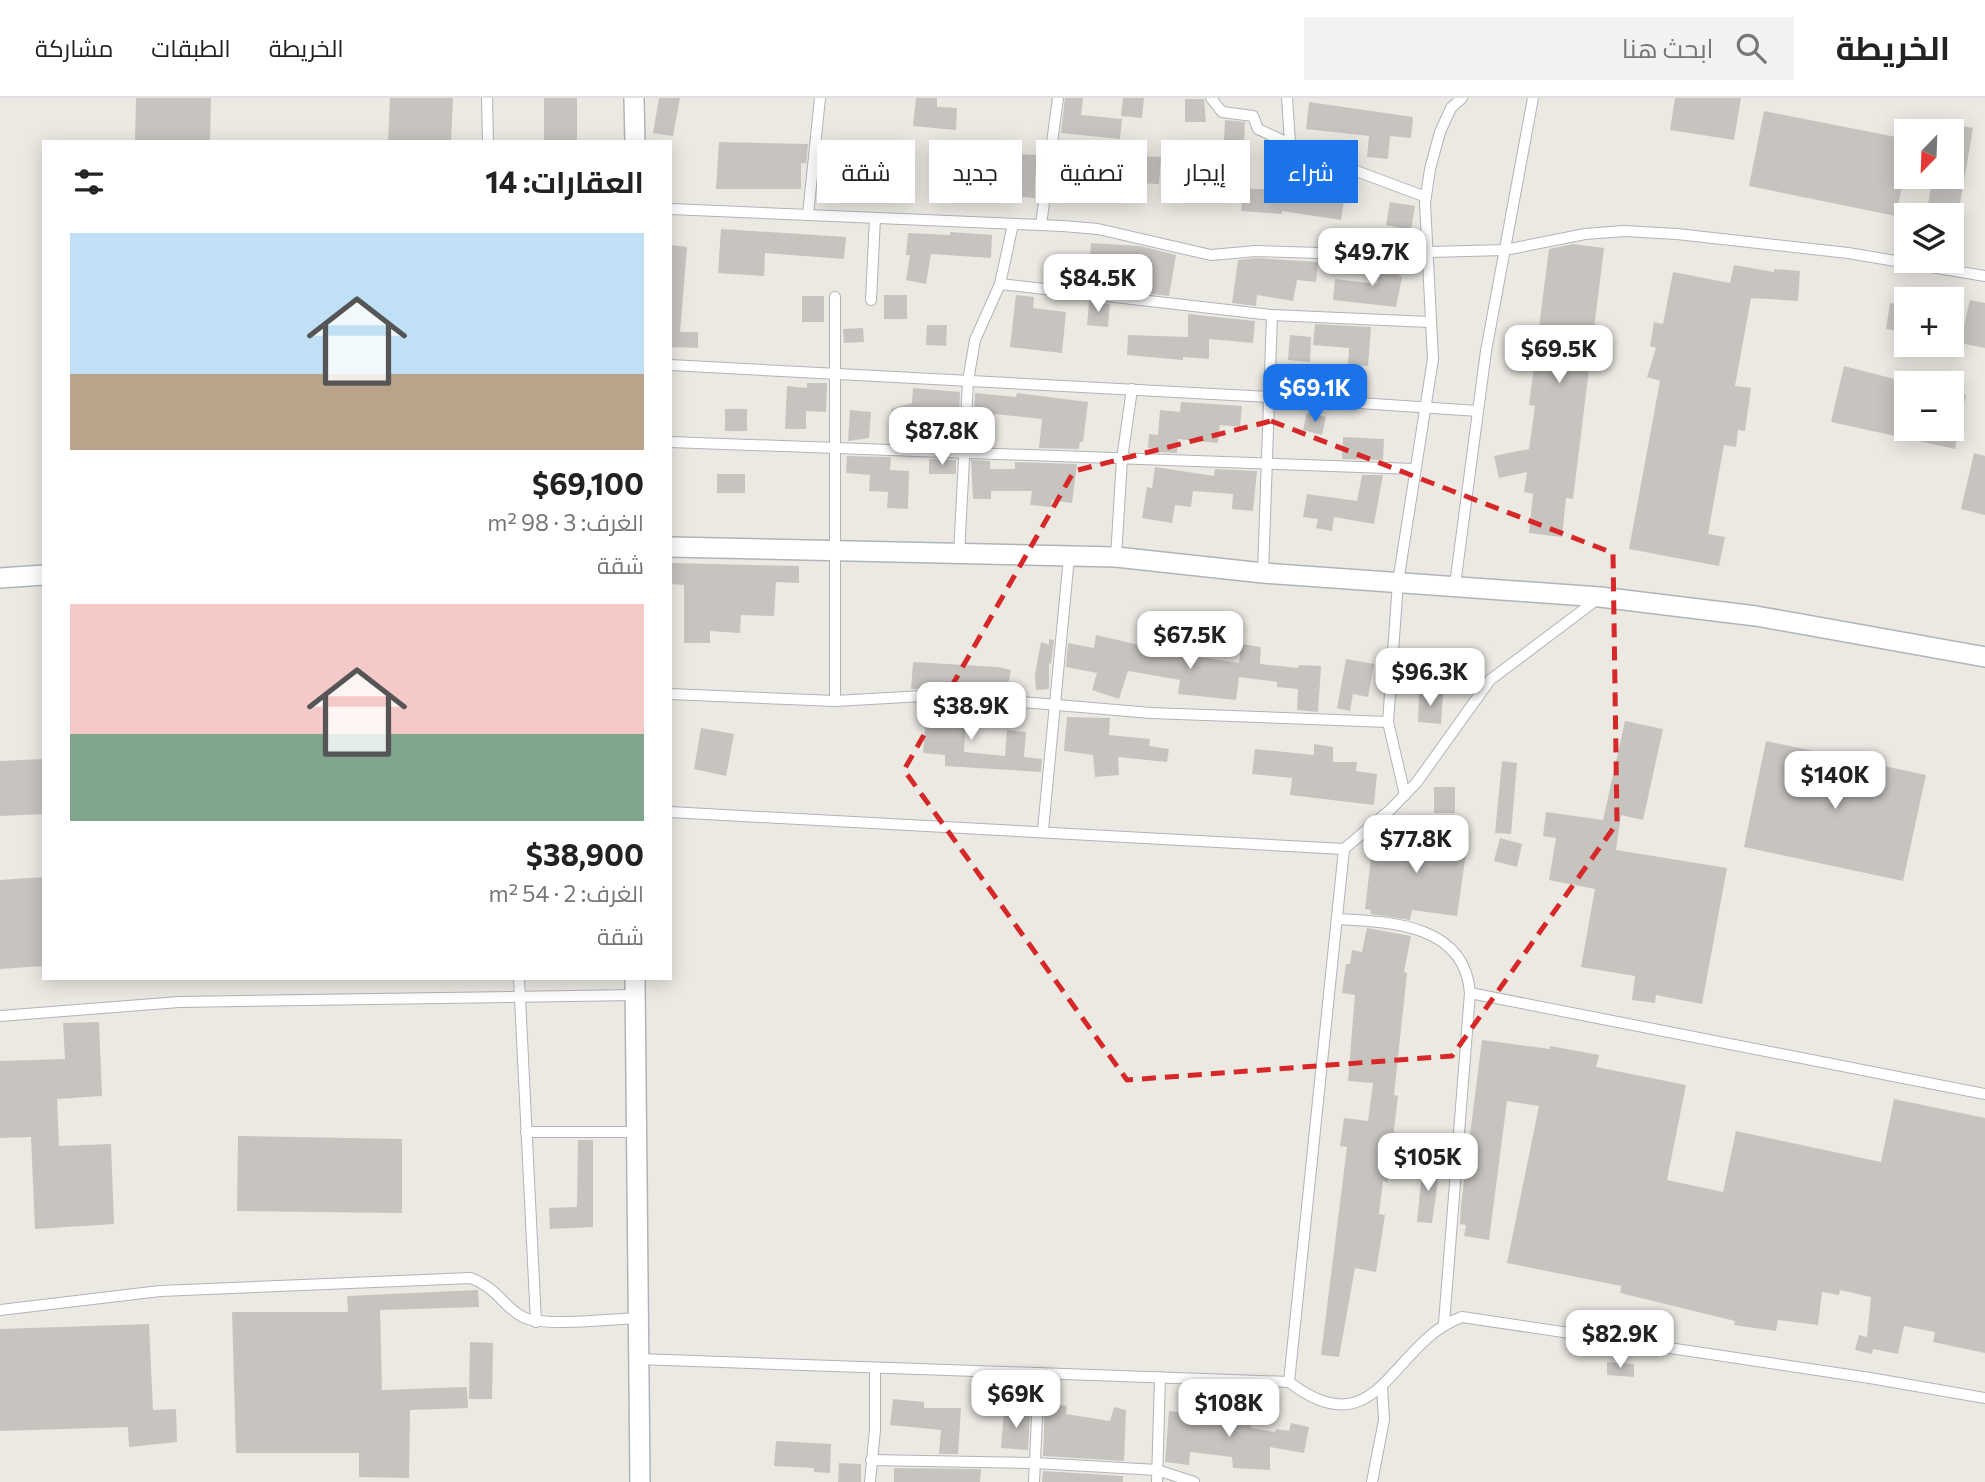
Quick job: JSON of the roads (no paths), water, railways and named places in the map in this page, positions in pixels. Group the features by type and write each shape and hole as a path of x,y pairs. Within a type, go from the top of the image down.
{"street":[{"path":"634,98 635,140"},
{"path":"672,547 959,556 1116,557 1263,573 1600,597 1756,616 1985,657"},
{"path":"0,578 42,575"},
{"path":"635,986 640,1482"}],"lane":[{"path":"487,98 488,140"},
{"path":"808,215 820,98"},
{"path":"1041,225 1058,98"},
{"path":"1211,98 1222,112 1253,116 1258,129 1285,140"},
{"path":"1287,98 1290,140"},
{"path":"1405,795 1388,722 1398,582 1433,359 1426,253 1426,197 1440,132 1451,108 1461,98"},
{"path":"1455,585 1478,411 1533,98"},
{"path":"1358,172 1426,197"},
{"path":"672,209 1098,229 1211,255 1256,251 1426,253 1505,250 1585,234 1624,231 1677,234 1848,253 1985,276"},
{"path":"871,300 875,218"},
{"path":"959,556 968,380 975,340 1000,284 1013,224"},
{"path":"1000,284 1272,315 1429,322"},
{"path":"835,297 835,701"},
{"path":"1263,573 1272,315"},
{"path":"672,365 1132,389 1478,411"},
{"path":"1116,557 1122,458 1132,389"},
{"path":"672,442 1414,469"},
{"path":"1043,830 1069,557"},
{"path":"1289,1382 1344,849 1405,795 1490,680 1600,597"},
{"path":"672,694 835,701 942,695 1151,713 1388,722"},
{"path":"672,812 1043,830 1344,849"},
{"path":"1336,919 1390,922 1409,927 1447,944 1460,957 1469,973 1470,993 1444,1323"},
{"path":"519,980 536,1322"},
{"path":"0,1016 179,1002 519,996 635,986"},
{"path":"1470,993 1985,1094"},
{"path":"526,1132 636,1132"},
{"path":"0,1310 160,1291 471,1278 489,1285 512,1310 536,1322 639,1318"},
{"path":"638,1359 1289,1382 1311,1399 1343,1406 1365,1400 1444,1323 1462,1317 1870,1378 1985,1398"},
{"path":"870,1482 875,1430 874,1367"},
{"path":"1034,1482 1039,1373"},
{"path":"1157,1482 1160,1377"},
{"path":"1372,1482 1384,1420 1382,1386"},
{"path":"872,1460 1035,1463 1157,1470 1194,1482"}]}
